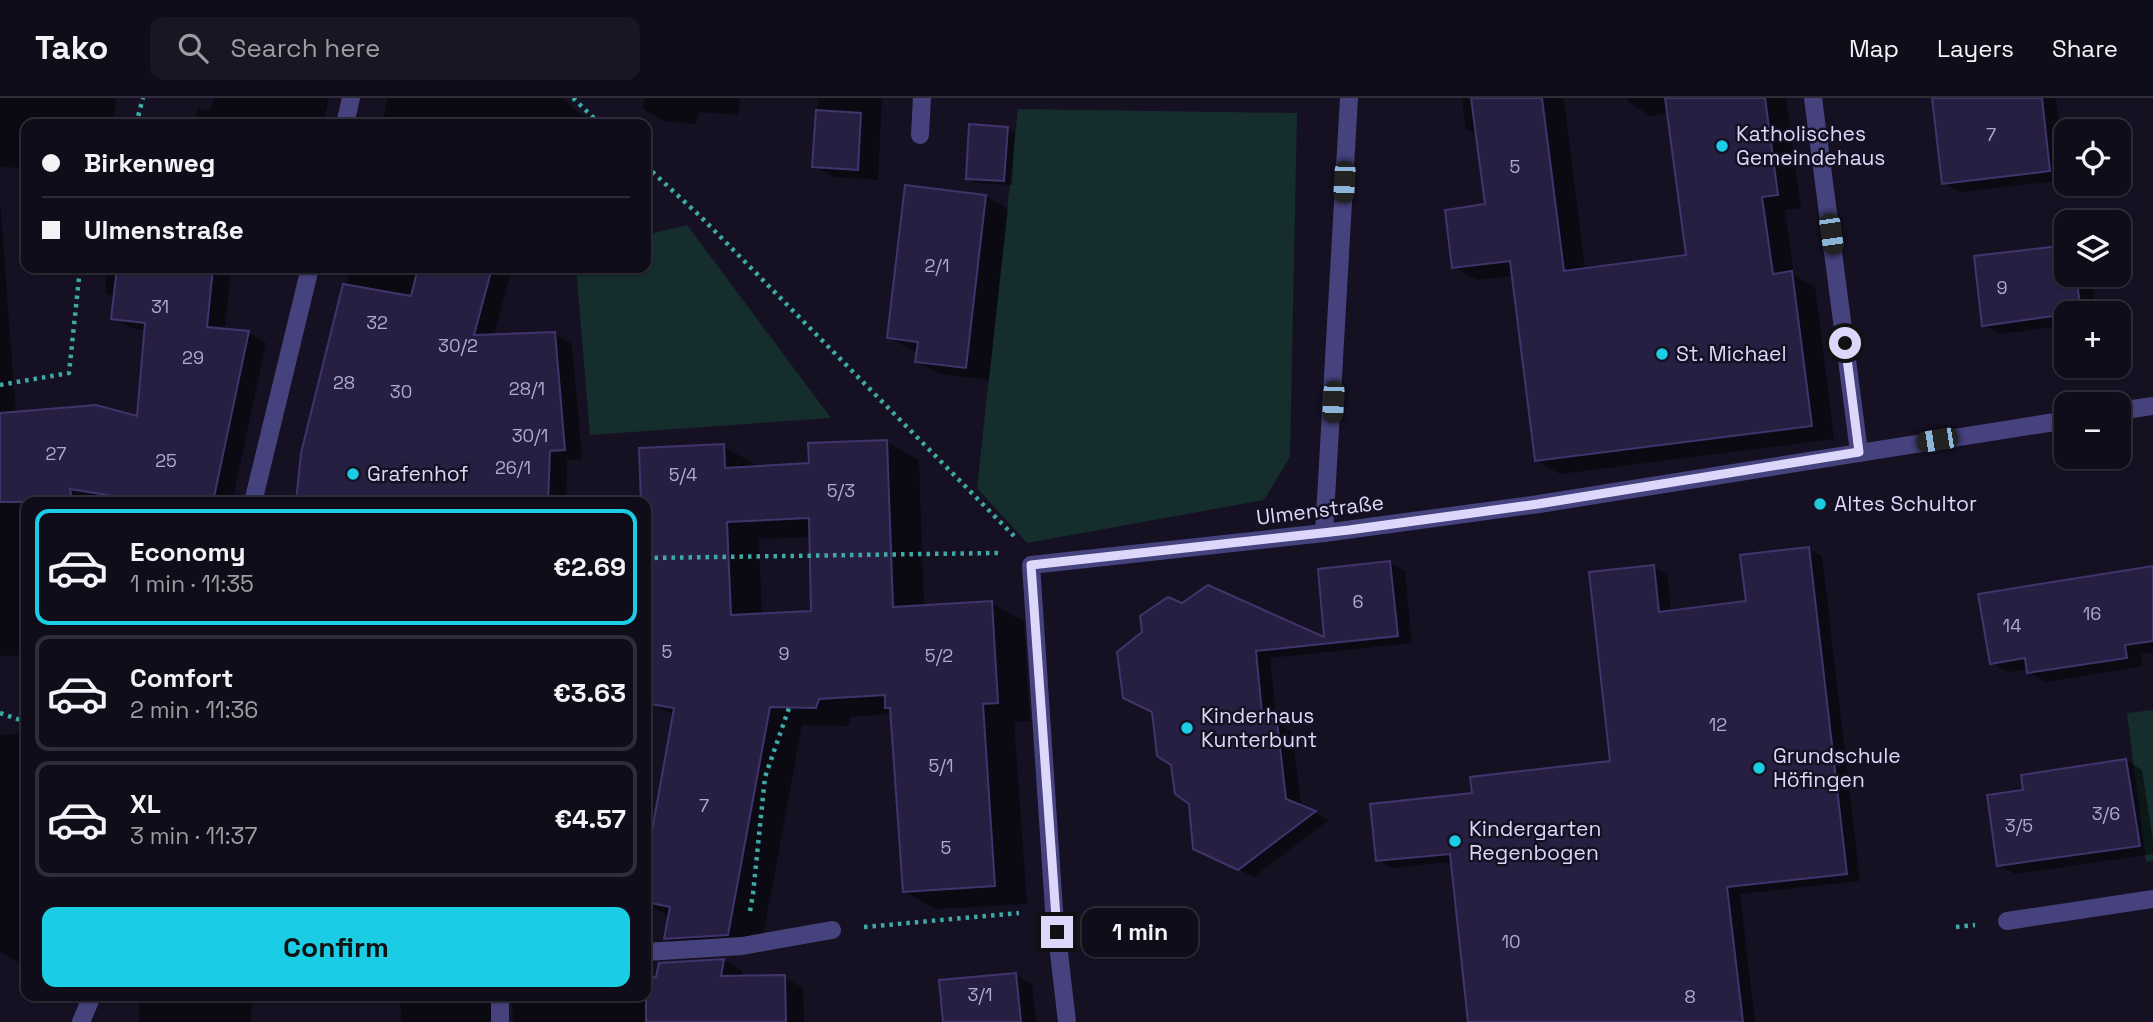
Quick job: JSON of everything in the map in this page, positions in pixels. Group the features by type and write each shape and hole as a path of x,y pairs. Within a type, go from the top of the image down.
{"street":[{"path":"346,119 351,98"},
{"path":"920,135 922,98"},
{"path":"1324,533 1349,98"},
{"path":"1813,98 1859,452"},
{"path":"254,497 309,273"},
{"path":"2131,409 2153,406"},
{"name":"Ulmenstraße","path":"1031,565 1324,533 1538,504 2054,421"},
{"path":"1031,565 1055,910 1068,1022"},
{"path":"2007,921 2153,899"},
{"path":"651,952 742,946 832,930"},
{"path":"81,1022 90,1001"},
{"path":"500,1001 500,1022"}],"path":[{"path":"137,119 143,98"},
{"path":"573,98 595,119"},
{"path":"651,171 700,216 1016,539 1031,565"},
{"path":"0,385 69,373 79,273"},
{"path":"651,558 996,553 1031,565"},
{"path":"753,894 765,777 789,708"},
{"path":"0,713 21,720"},
{"path":"884,925 1017,913"}],"green space":[{"path":"1018,109 1297,113 1290,457 1264,500 1027,543 977,488"},
{"path":"687,225 831,418 590,435 576,273 651,273 651,234"},
{"path":"2153,710 2153,861 2146,862 2127,713"}],"building":[{"name":"St. Michael","path":"1471,98 1542,98 1564,271 1686,255 1665,98 1765,98 1778,195 1762,197 1773,274 1792,271 1812,426 1535,461 1510,261 1452,268 1445,210 1485,204"},
{"path":"1932,98 2042,98 2050,171 1942,184"},
{"path":"816,110 861,113 858,170 812,167"},
{"path":"969,124 1008,127 1004,181 966,179"},
{"path":"905,185 986,195 966,368 915,362 918,342 887,338"},
{"path":"2054,247 2054,287 2078,287 2080,301 2054,301 2054,316 1982,326 1974,256"},
{"path":"116,273 212,273 207,327 249,331 214,497 119,497 70,489 71,497 21,497 21,502 0,502 0,413 96,405 137,416 145,323 111,319"},
{"path":"417,273 491,273 474,335 555,332 565,450 550,451 548,497 297,497 301,453 343,284 411,296"},
{"path":"887,440 893,607 992,601 998,703 983,704 995,886 903,892 890,708 885,708 885,695 819,699 816,708 770,707 728,935 664,939 670,907 651,903 651,837 674,708 651,704 651,497 641,497 639,448 724,444 725,468 809,463 808,443","holes":["809,518 811,611 731,615 727,522"]},
{"path":"1809,547 1847,874 1727,887 1743,1022 1468,1022 1450,854 1376,861 1370,804 1472,793 1470,777 1610,761 1589,572 1654,565 1659,612 1746,601 1740,555"},
{"path":"1390,561 1398,636 1256,651 1262,713 1277,721 1286,799 1316,811 1238,870 1193,849 1189,804 1175,794 1171,765 1157,756 1152,712 1123,698 1117,652 1142,632 1140,616 1168,597 1182,603 1208,585 1324,637 1318,569"},
{"path":"2153,566 2153,641 2125,645 2127,658 2027,673 2025,658 1990,664 1978,594"},
{"path":"2126,759 2140,846 1997,866 1987,795 2023,790 2021,775"},
{"path":"724,959 721,976 785,975 786,1022 646,1022 646,1001 651,1001 651,978 656,977 659,963"},
{"path":"1016,973 1021,1022 943,1022 939,980"}],"place":[{"name":"Katholisches Gemeindehaus","path":"1722,146"},
{"name":"St. Michael","path":"1662,354"},
{"name":"Grafenhof","path":"353,474"},
{"name":"Altes Schultor","path":"1820,504"},
{"name":"Kinderhaus Kunterbunt","path":"1187,728"},
{"name":"Grundschule Höfingen","path":"1759,768"},
{"name":"Kindergarten Regenbogen","path":"1455,841"}],"route":[{"path":"1057,932 1031,565 1349,530 1538,504 1859,452 1845,343"}]}
